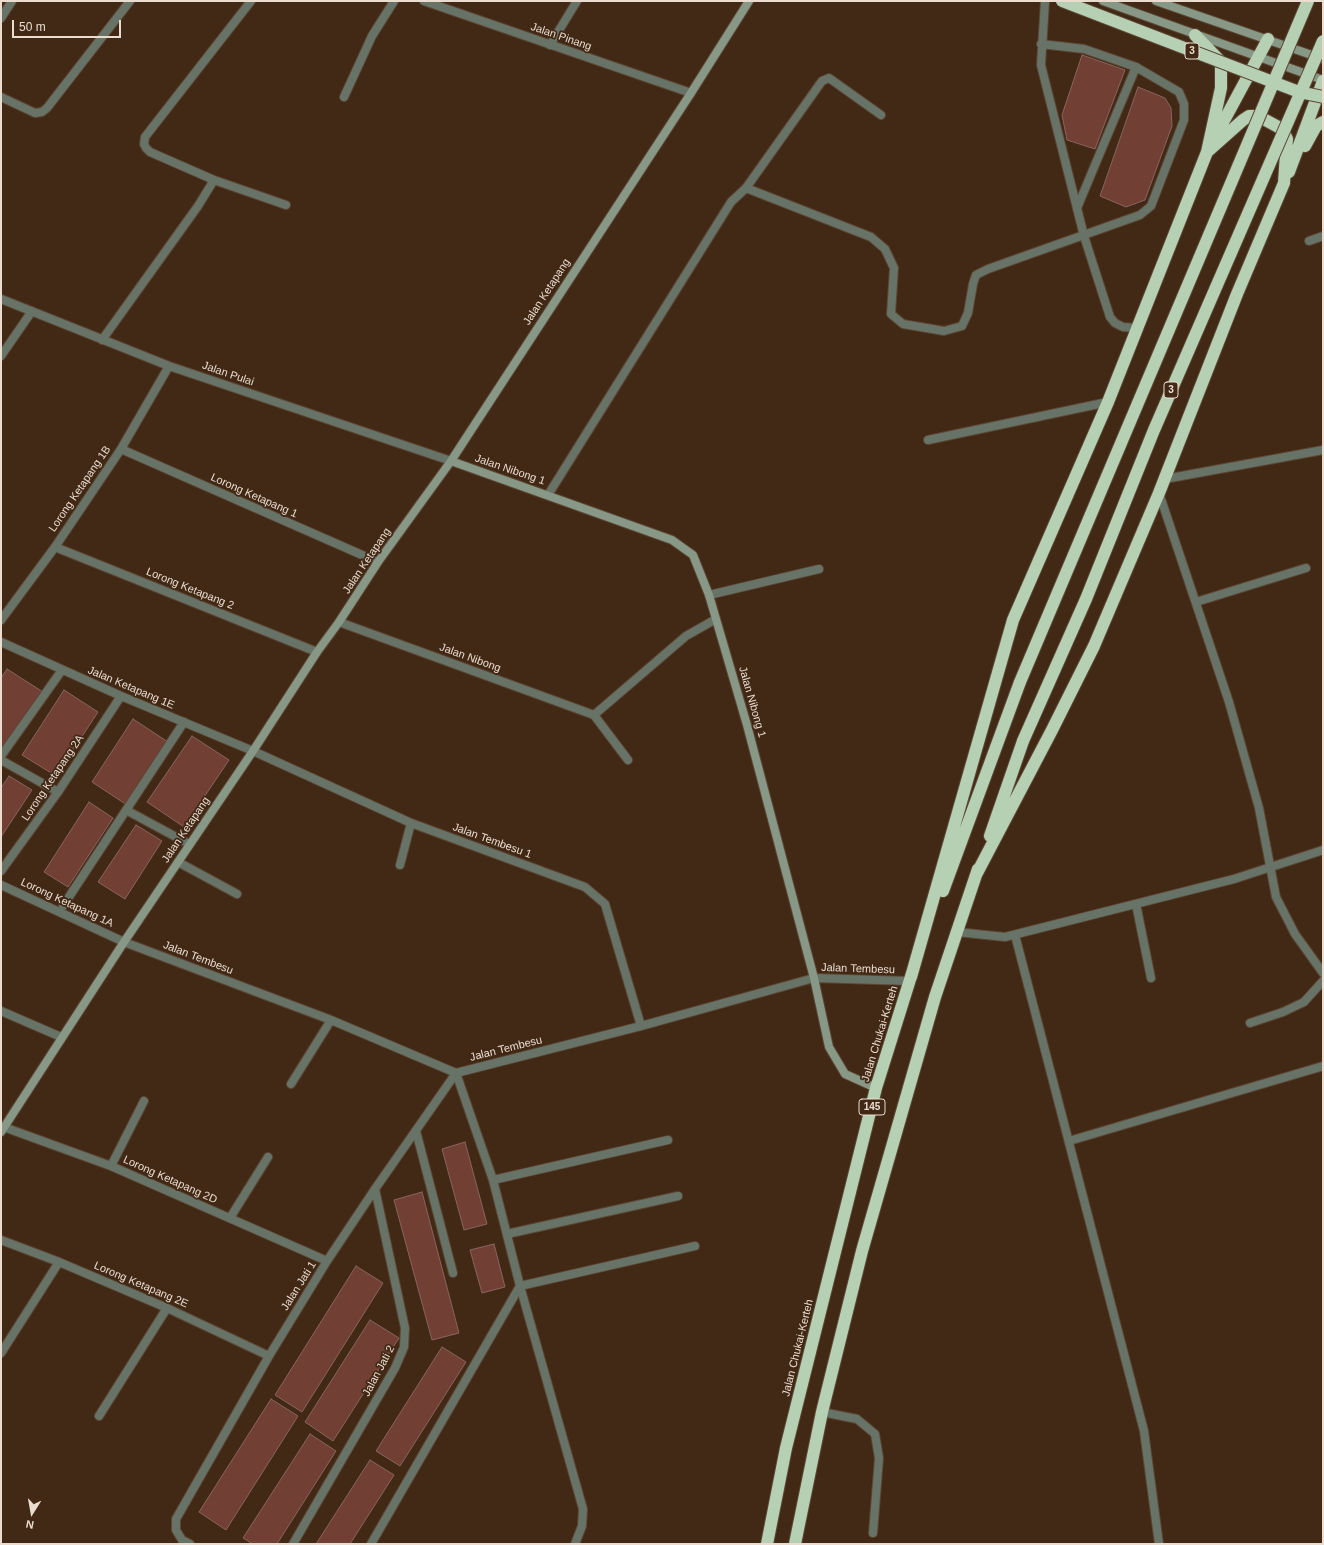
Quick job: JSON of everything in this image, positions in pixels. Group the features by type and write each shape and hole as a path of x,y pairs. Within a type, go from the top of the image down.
{"highway":[{"name":"3","path":"1062,1 1299,92 1323,97"},
{"name":"3","path":"1020,682 1308,1"},
{"path":"1195,35 1221,62 1221,88 1207,152"},
{"path":"910,979 1012,620 1108,402 1207,152 1260,57 1268,39"},
{"name":"3","path":"1023,741 1086,599 1154,430 1323,41"},
{"path":"976,875 1094,646 1159,493 1237,294 1284,183 1323,81"},
{"path":"1207,152 1243,120 1249,116 1258,116 1282,128 1287,139 1284,183"},
{"path":"1284,183 1316,126 1323,122"},
{"name":"Jalan Chukai-Kerteh","path":"767,1544 786,1448 876,1088 910,979 1020,682"},
{"name":"145","path":"795,1544 822,1412 862,1251 935,997 1023,741"}],"street":[{"path":"1,18 12,1"},
{"path":"1,98 35,112 42,112 47,108 130,1"},
{"path":"251,1 145,137 144,144 150,152 214,180 286,205"},
{"path":"344,98 372,36 394,1"},
{"name":"Jalan Pinang","path":"424,1 690,93"},
{"path":"550,45 577,1"},
{"name":"Jalan Ketapang","path":"2,1129 61,1037 189,844 253,751 317,652 339,622 378,562 451,461 749,1"},
{"path":"1045,1 1041,44 1041,65 1084,236 1110,317 1115,323 1123,327 1137,328"},
{"path":"1103,1 1323,81"},
{"path":"1156,1 1323,59"},
{"path":"746,188 871,237 885,249 894,268 891,314 903,324 944,331 962,326 968,313 976,275 988,269 1140,216 1152,206 1184,120 1184,104 1179,92 1136,67 1084,49 1041,44"},
{"path":"1078,208 1136,67"},
{"path":"548,495 731,202 746,188 822,81 829,78 881,115"},
{"path":"102,340 198,206 214,180"},
{"path":"1309,241 1323,236"},
{"name":"Jalan Pulai","path":"1,299 169,366 451,461"},
{"path":"1,356 32,311"},
{"name":"Lorong Ketapang 1B","path":"1,620 55,547 121,449 169,366"},
{"path":"928,440 1108,402"},
{"name":"Lorong Ketapang 1","path":"121,449 378,562"},
{"path":"1164,479 1323,450"},
{"name":"Jalan Nibong 1","path":"451,461 672,540 692,555 709,596 747,725 814,978 829,1047 845,1074 876,1088"},
{"path":"1159,493 1236,725 1259,808 1276,897 1295,934 1323,974"},
{"name":"Lorong Ketapang 2","path":"55,547 317,652"},
{"path":"1196,602 1306,568"},
{"path":"709,596 819,569"},
{"path":"628,760 594,715 686,636 716,619"},
{"name":"Jalan Nibong","path":"339,622 594,715"},
{"name":"Jalan Ketapang 1E","path":"1,643 120,696 253,751"},
{"path":"1,756 62,670"},
{"name":"Lorong Ketapang 2A","path":"1,871 58,792 120,696"},
{"path":"63,906 184,722"},
{"name":"Jalan Tembesu 1","path":"253,751 411,823 585,888 605,904 641,1026"},
{"path":"1,760 58,792"},
{"path":"126,810 189,844"},
{"path":"400,865 411,823"},
{"path":"957,932 1004,937 1015,935 1234,880 1323,850"},
{"path":"178,862 237,894"},
{"name":"Lorong Ketapang 1A","path":"1,885 124,942"},
{"path":"1136,904 1151,978"},
{"path":"1015,935 1144,1431 1159,1544"},
{"name":"Jalan Tembesu","path":"124,942 331,1020 456,1073 641,1026 814,978 910,979"},
{"path":"1250,1023 1283,1012 1304,1002 1323,981"},
{"path":"1,1011 61,1037"},
{"path":"291,1084 331,1020"},
{"path":"1068,1141 1323,1066"},
{"path":"456,1073 493,1180 520,1286 583,1509 582,1526 575,1544"},
{"name":"Jalan Jati 1","path":"190,1544 182,1540 176,1530 176,1519 269,1356 327,1261 456,1073"},
{"path":"111,1166 144,1101"},
{"name":"Lorong Ketapang 2D","path":"2,1129 111,1166 327,1261"},
{"path":"416,1131 453,1273"},
{"path":"493,1180 668,1140"},
{"path":"230,1218 268,1157"},
{"name":"Jalan Jati 2","path":"293,1544 395,1368 404,1347 405,1328 375,1189"},
{"path":"507,1234 678,1196"},
{"name":"Lorong Ketapang 2E","path":"1,1240 59,1262 166,1308 269,1356"},
{"path":"370,1544 520,1286 695,1246"},
{"path":"1,1353 59,1262"},
{"path":"99,1416 166,1308"},
{"path":"822,1412 857,1419 875,1434 879,1458 873,1533"}],"building":[{"path":"1082,55 1125,70 1095,149 1067,140 1062,115"},
{"path":"1138,87 1165,98 1171,108 1172,126 1145,200 1126,207 1100,196"},
{"path":"7,669 43,692 1,753 1,678"},
{"path":"64,690 98,712 56,776 22,755"},
{"path":"133,719 168,742 127,805 92,782"},
{"path":"192,736 229,760 184,827 147,802"},
{"path":"9,776 32,790 1,837 1,788"},
{"path":"89,802 113,818 68,887 44,872"},
{"path":"136,825 162,841 125,899 98,882"},
{"path":"465,1142 487,1224 464,1230 442,1149"},
{"path":"422,1192 459,1333 432,1340 394,1200"},
{"path":"494,1244 505,1287 482,1293 470,1250"},
{"path":"356,1266 383,1283 302,1412 275,1395"},
{"path":"370,1320 399,1338 333,1441 305,1422"},
{"path":"442,1347 466,1362 400,1466 376,1451"},
{"path":"271,1399 298,1416 226,1530 199,1512"},
{"path":"310,1434 336,1451 277,1544 253,1544 243,1538"},
{"path":"370,1460 394,1475 350,1544 316,1544"}]}
